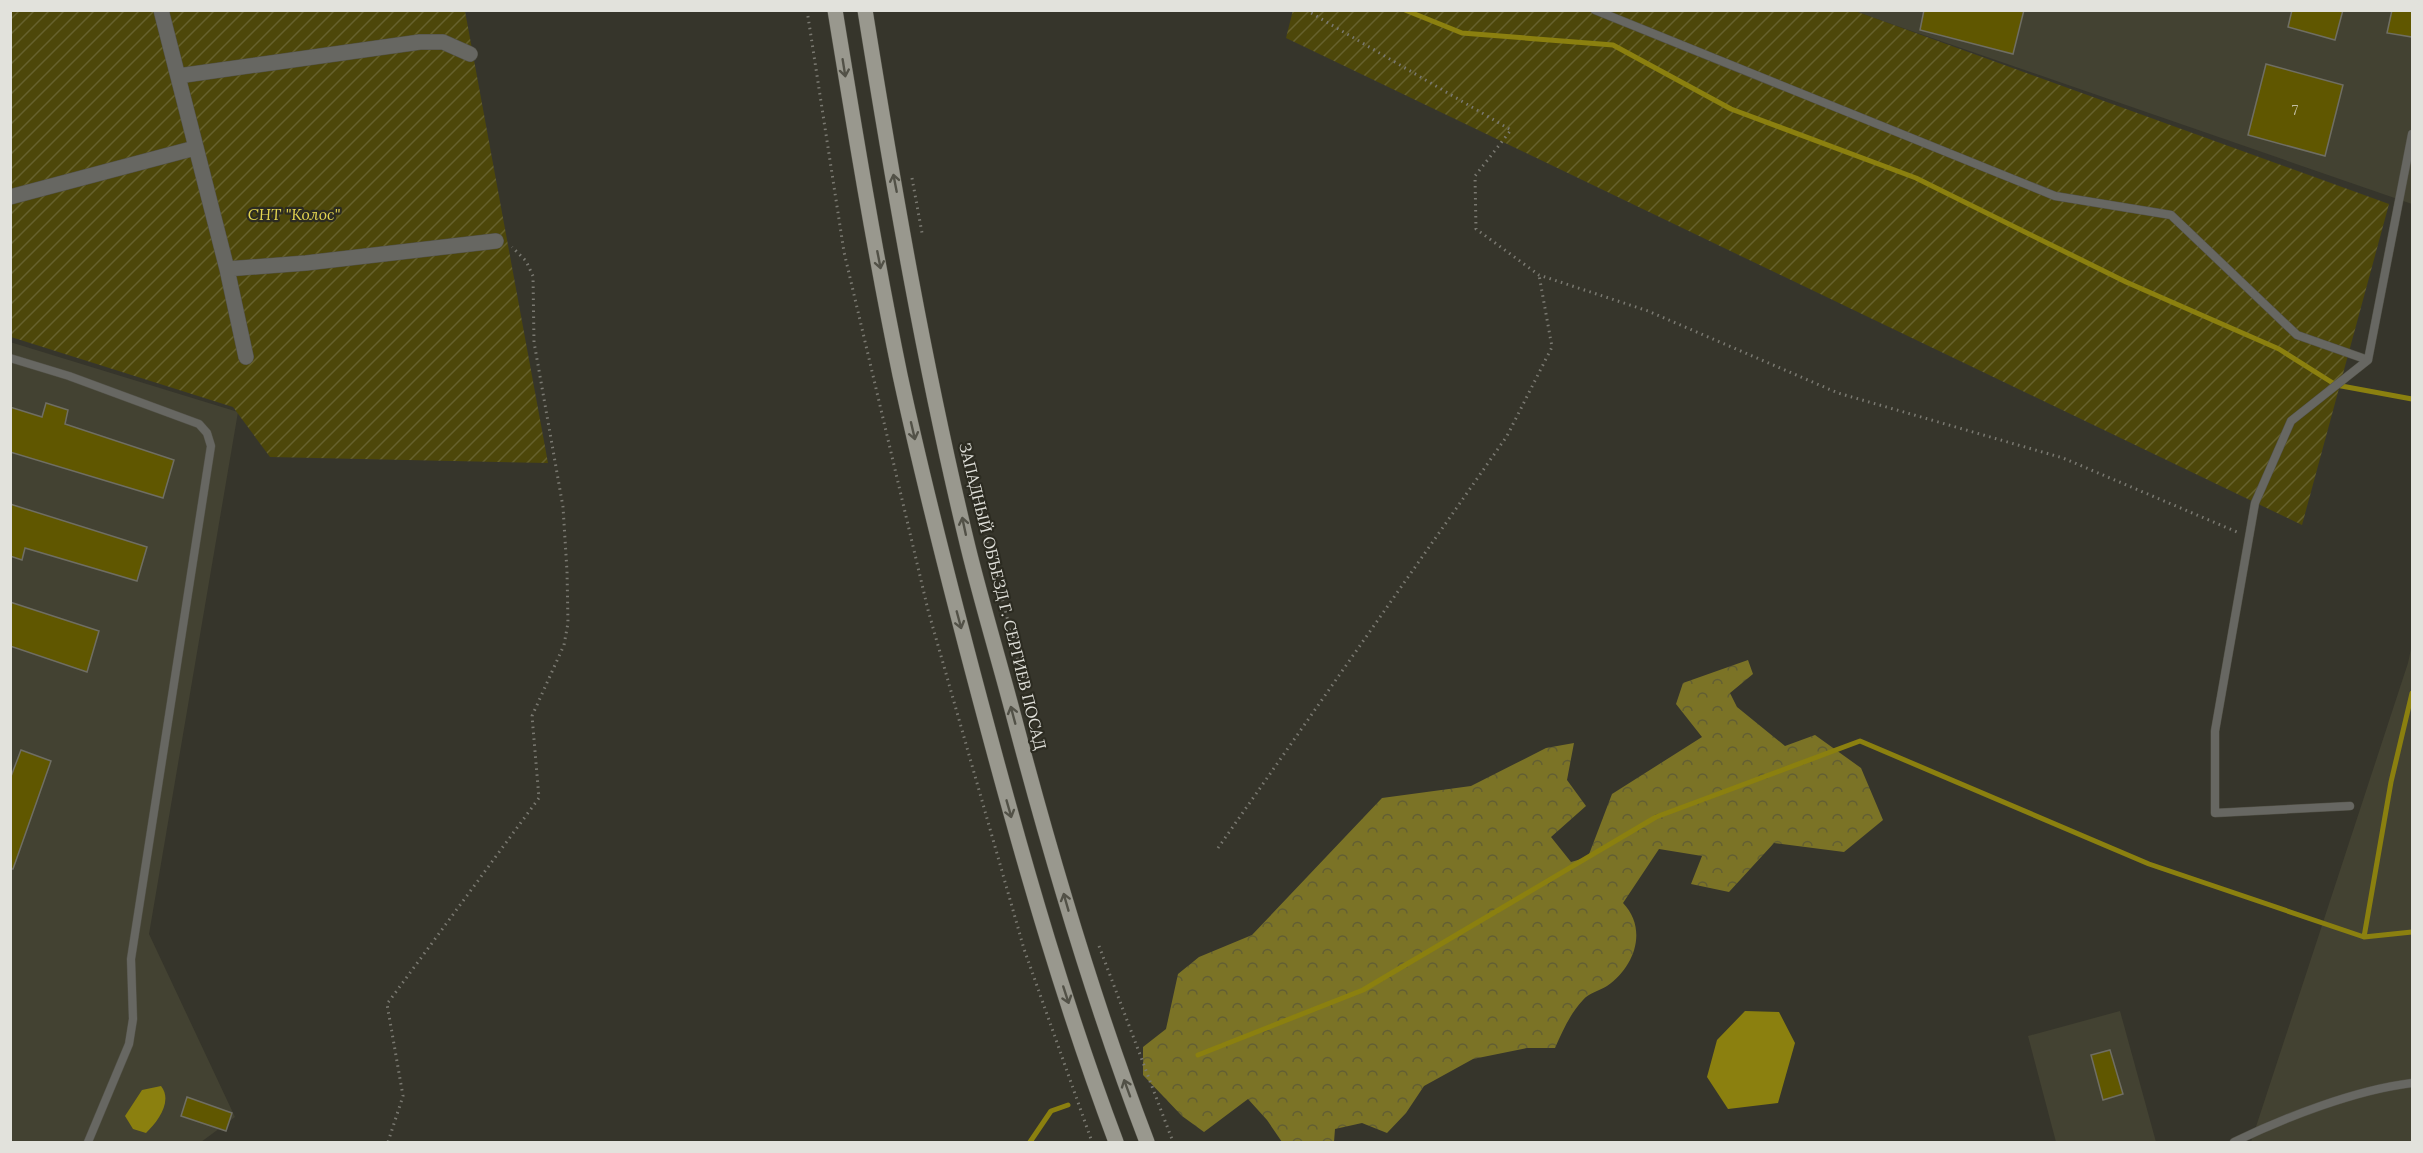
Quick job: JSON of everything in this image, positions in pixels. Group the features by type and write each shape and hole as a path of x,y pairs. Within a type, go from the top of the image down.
{"main road":[{"path":"835,10 852,118 900,374 941,556 1006,798 1047,939 1116,1143"},
{"name":"ЗАПАДНЫЙ ОБЪЕЗД Г. СЕРГИЕВ ПОСАД","path":"865,10 881,111 928,364 968,546 1033,788 1074,928 1126,1087 1148,1143"}],"street":[{"path":"161,10 227,269 246,357"},
{"path":"178,76 420,42 443,42 470,54"},
{"path":"10,197 195,148"},
{"path":"227,269 306,263 496,241"}],"lane":[{"path":"1595,10 2055,196 2171,215 2297,335 2368,360"},
{"path":"2350,806 2215,813 2215,731 2251,538 2255,503 2291,421 2368,360 2412,134"},
{"path":"10,358 69,376 199,424 207,433 212,446 131,959 133,1019 130,1036 88,1143"},
{"path":"2234,1143 2278,1120 2388,1086 2412,1083"}],"path":[{"path":"1306,10 1511,130 1474,176 1476,229 1539,275 1648,311 1838,393 2063,458 2251,538"},
{"path":"910,171 923,240"},
{"path":"388,1143 404,1096 387,1004 539,798 532,716 564,645 568,623 563,507 534,342 532,276 526,261 512,247 496,241"},
{"path":"1218,848 1507,436 1552,346 1539,275"},
{"path":"966,457 1024,684"},
{"path":"1098,944 1173,1143"}],"shaded area":[{"path":"1854,11 2412,11 2412,204"},
{"path":"10,342 238,412 149,934 235,1117 201,1142 11,1142"},
{"path":"2412,644 2412,1142 2251,1142 2408,663"},
{"path":"1745,1011 1779,1012 1795,1043 1778,1103 1728,1109 1707,1077 1717,1040"},
{"path":"2120,1011 2156,1142 2056,1142 2028,1036"},
{"path":"161,1086 165,1105 159,1117 146,1133 133,1129 125,1116 142,1090"}],"green space":[{"path":"1293,10 1855,11 2389,204 2302,525 1286,38"},
{"name":"СНТ \"Колос\"","path":"11,11 465,11 548,463 270,457 233,407 11,337"},
{"path":"1748,660 1753,674 1730,693 1737,707 1785,746 1815,735 1861,768 1883,820 1844,852 1774,843 1729,892 1691,884 1702,856 1659,849 1623,903 1631,913 1635,924 1635,947 1631,958 1617,978 1578,1005 1555,1048 1527,1048 1473,1059 1424,1086 1406,1113 1387,1133 1362,1123 1335,1129 1334,1142 1282,1142 1267,1120 1248,1099 1204,1132 1182,1116 1143,1075 1143,1047 1166,1029 1178,974 1199,957 1252,935 1382,798 1471,786 1546,748 1574,743 1567,780 1586,806 1551,837 1571,862 1588,857 1612,794 1702,737 1676,704 1683,683"}],"building":[{"path":"1924,10 2024,10 2013,54 1920,30"},
{"path":"2292,10 2343,10 2335,40 2288,27"},
{"path":"2392,10 2412,10 2412,37 2387,33"},
{"path":"2266,64 2343,85 2325,156 2248,135"},
{"path":"46,403 68,410 65,424 174,460 163,498 10,452 10,407 42,417"},
{"path":"10,504 147,547 137,581 25,548 22,560 10,556"},
{"path":"10,602 99,631 87,672 10,646"},
{"path":"21,750 51,761 13,869 10,869 10,779"},
{"path":"2110,1050 2123,1094 2103,1100 2091,1055"},
{"path":"187,1097 232,1113 226,1131 181,1116"}],"waterway":[{"path":"1405,10 1462,33 1613,45 1731,109 1916,178 2126,282 2279,349 2336,385 2412,399"},
{"path":"2364,937 2391,782 2412,693"},
{"path":"1198,1055 1363,990 1656,817 1860,741 2149,864 2364,937 2412,932"},
{"path":"1030,1142 1051,1111 1068,1105"}]}
